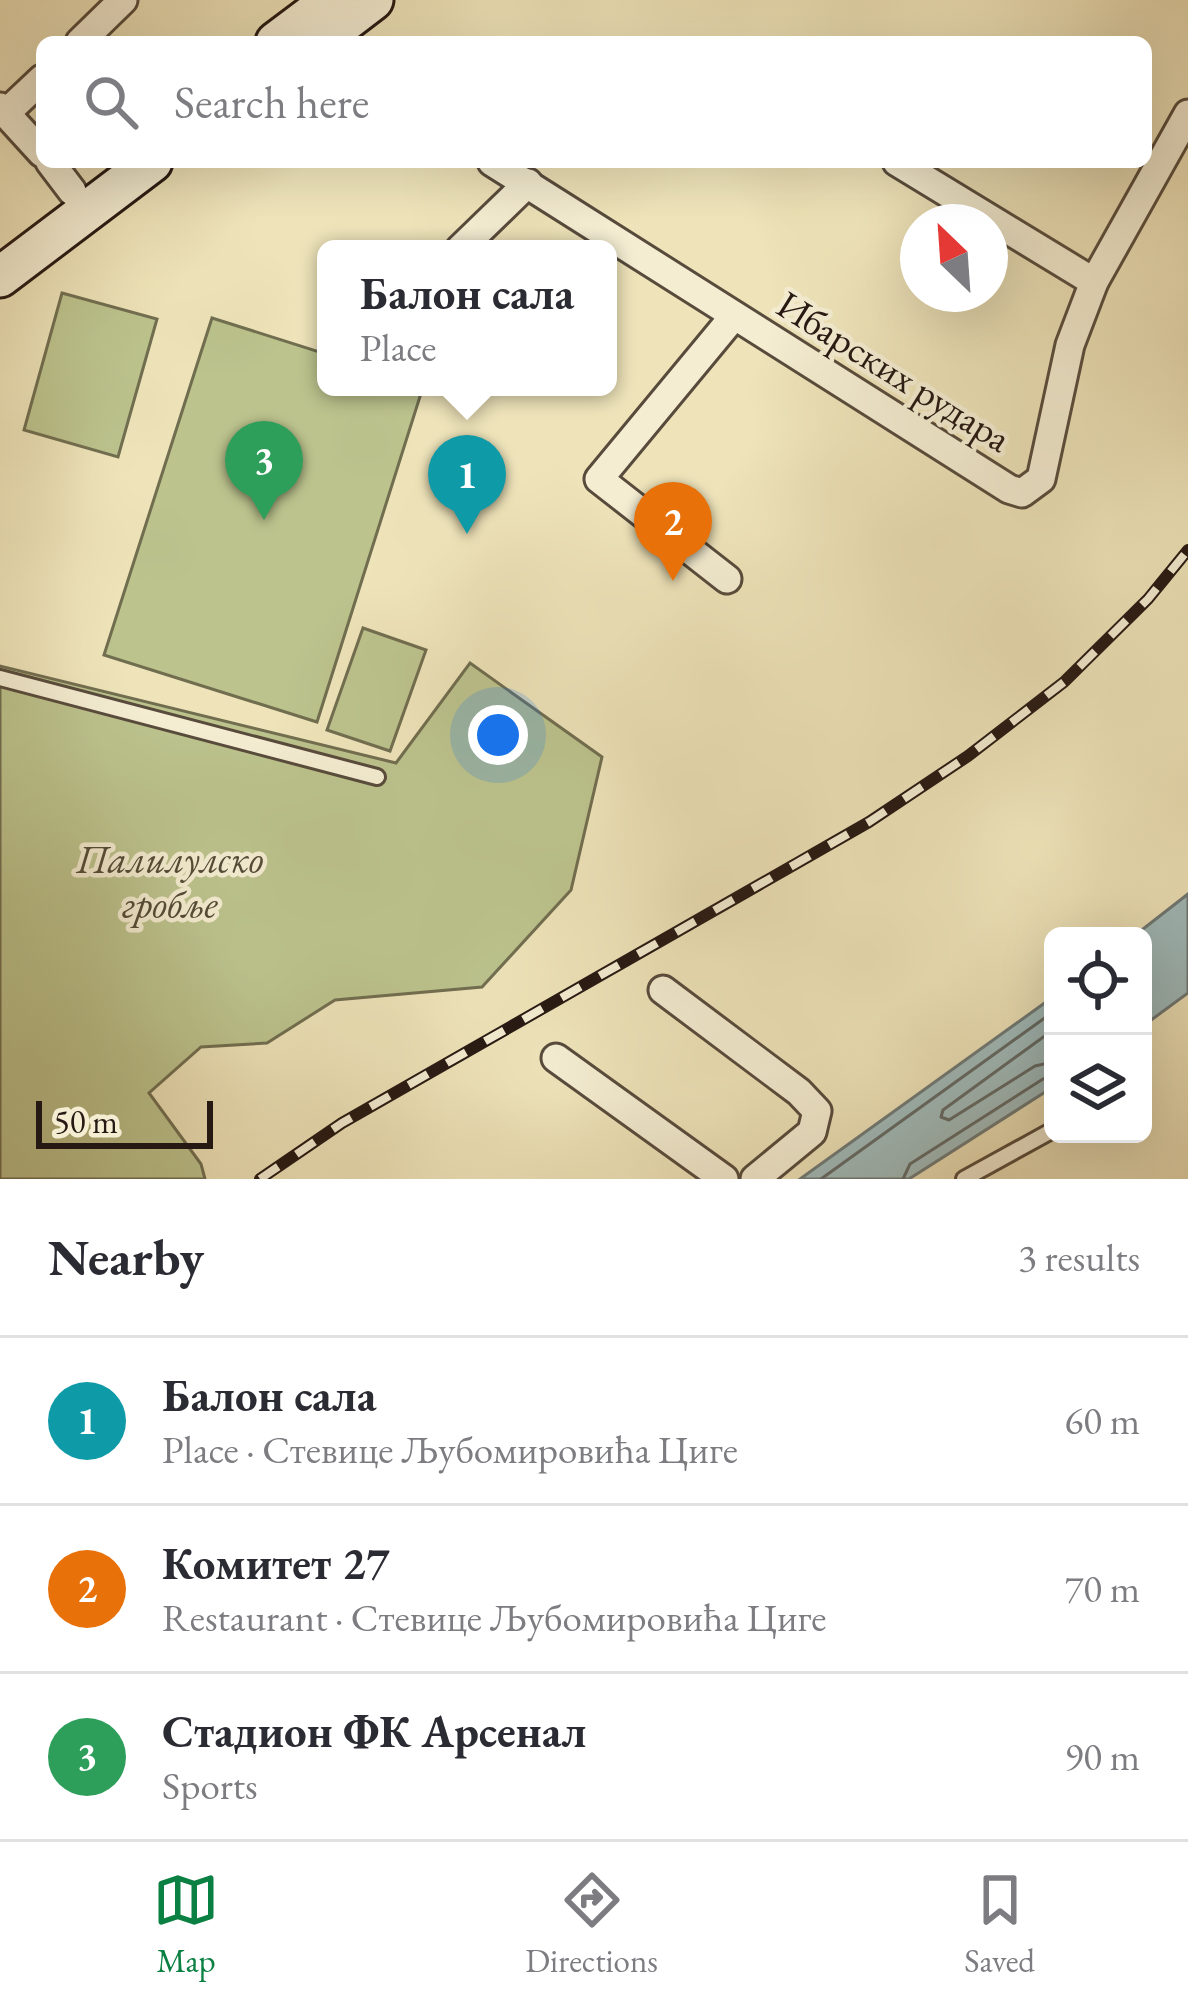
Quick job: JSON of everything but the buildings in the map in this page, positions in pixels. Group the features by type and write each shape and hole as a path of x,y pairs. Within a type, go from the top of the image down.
{"main road":[{"path":"284,36 332,0"},
{"path":"326,36 374,0"},
{"path":"0,247 61,177 91,168"},
{"path":"0,277 144,168"}],"street":[{"path":"86,36 123,0"},
{"path":"36,84 3,110 36,147"},
{"name":"Ибарских рудара","path":"617,240 1022,493 1041,479 1070,345 1094,282 1188,114"},
{"name":"Ибарских рудара","path":"503,168 616,240"},
{"path":"907,168 1094,282"},
{"path":"469,240 528,183"},
{"path":"727,579 598,479 734,316"},
{"path":"663,990 799,1092 817,1111 812,1132 755,1179"},
{"path":"556,1058 724,1179"}],"lane":[{"path":"0,678 377,777"},
{"path":"964,1179 1044,1135"}],"green space":[{"path":"62,293 157,319 118,457 24,430"},
{"path":"212,318 317,351 317,396 420,396 317,722 104,655"},
{"path":"363,628 426,650 390,751 327,730"},
{"name":"Палилулско гробље","path":"470,663 602,757 571,890 482,987 335,1000 267,1043 201,1047 149,1093 201,1164 205,1179 0,1179 0,666 396,763"}],"water":[{"path":"1188,894 1188,993 1152,1019 1152,927 1146,927"},
{"path":"1044,1003 1044,1093 909,1179 800,1179"}],"railway":[{"path":"260,1179 342,1123 869,822 968,756 1064,682 1148,599 1188,550"}],"place":[{"name":"Стадион ФК Арсенал","path":"264,520"},
{"name":"Балон сала","path":"467,534"},
{"name":"Комитет 27","path":"673,581"}]}
